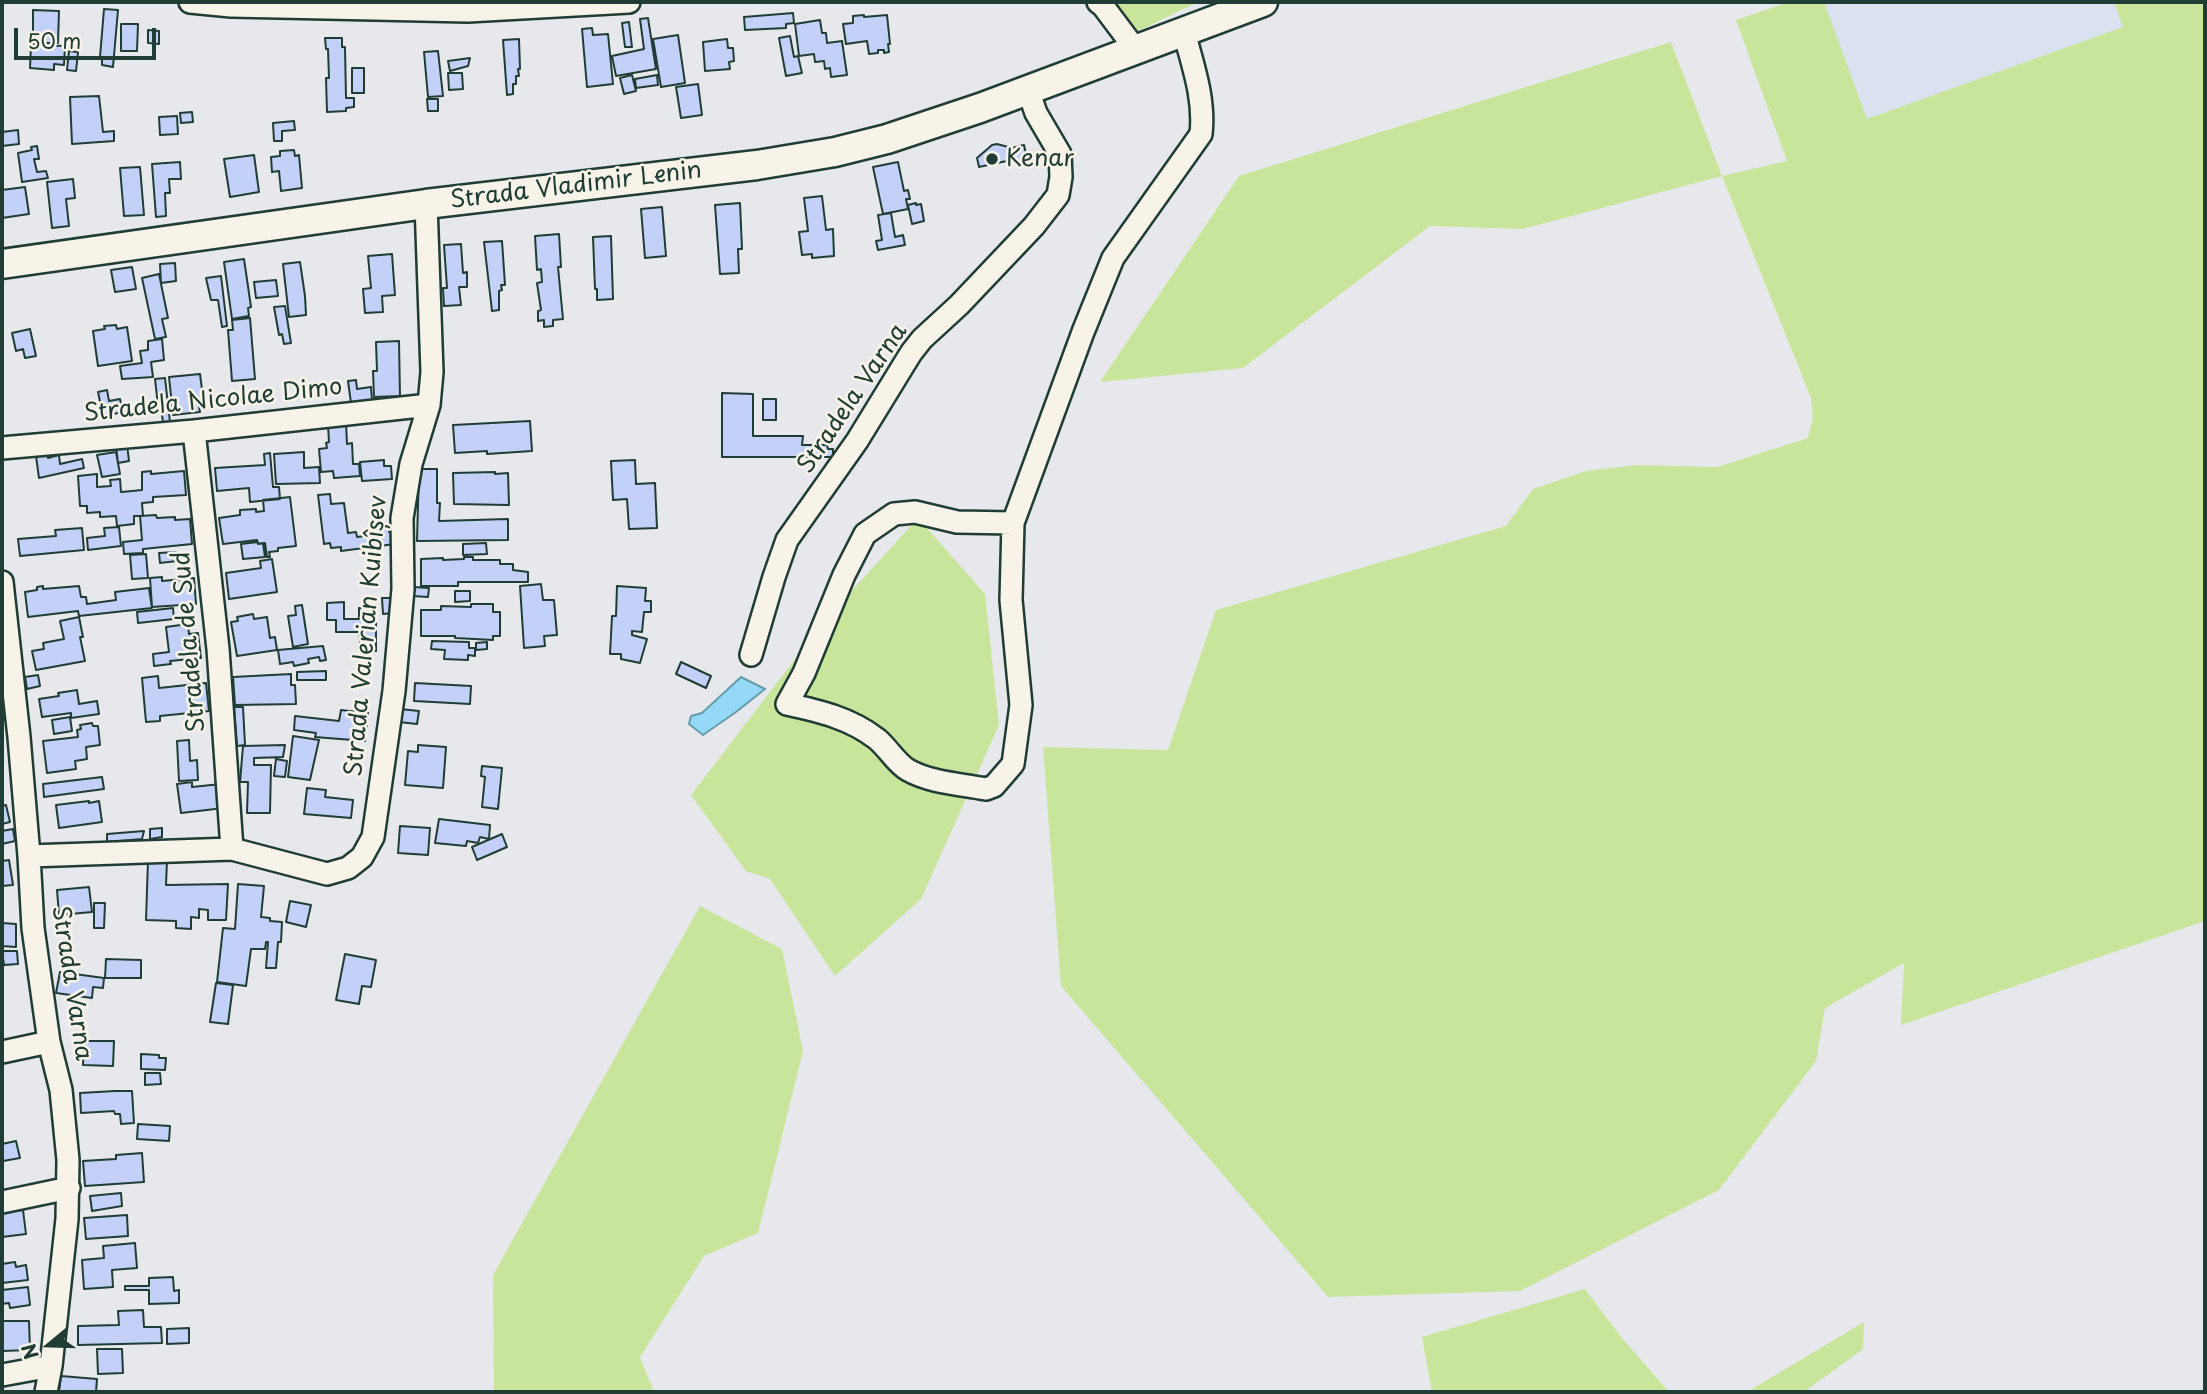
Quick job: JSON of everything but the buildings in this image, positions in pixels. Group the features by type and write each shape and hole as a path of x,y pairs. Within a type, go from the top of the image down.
{"main road":[{"name":"Strada Vladimir Lenin","path":"2,264 426,204 757,165 835,152 887,139 1028,90 1263,2"}],"street":[{"path":"190,2 231,6 468,11 629,2"},
{"path":"1098,2 1136,50"},
{"path":"1013,523 957,522 915,512 894,514 865,534 787,704 825,712 849,722 877,739 906,769 937,780 986,789 994,786 1013,764 1021,705 1011,600 1013,523 1113,258 1200,134 1203,118 1200,93 1184,32"},
{"name":"Stradela Varna","path":"751,654 787,540 857,441 911,353 1034,226 1058,195 1061,177 1060,154 1036,113 1028,90"},
{"name":"Strada Valerian Kuibîșev","path":"29,856 233,849 327,874 348,868 362,858 373,837 394,691 403,589 402,518 411,464 429,405 432,372 426,204"},
{"name":"Stradela Nicolae Dimo","path":"2,448 194,431 429,405"},
{"name":"Stradela de Sud","path":"194,431 218,649 233,849"},
{"name":"Strada Varna","path":"2,582 29,856 33,928 49,1042 56,1062 66,1119 69,1188 46,1392"},
{"path":"2,1052 49,1042"},
{"path":"2,1202 69,1188"},
{"path":"2,1375 51,1366"}],"shaded area":[{"path":"1824,2 2114,2 2123,27 1867,120"}],"green space":[{"path":"1112,2 1198,2 1138,31"},
{"path":"1789,2 1824,2 1867,119 2123,27 2114,2 2205,2 2205,921 1901,1025 1904,963 1825,1008 1816,1061 1719,1190 1520,1291 1328,1297 1061,986 1043,747 1168,750 1216,610 1506,526 1533,489 1586,471 1636,465 1717,467 1808,438 1813,418 1811,398 1722,176 1787,161 1736,20"},
{"path":"1671,42 1722,176 1523,229 1430,226 1243,368 1100,382 1239,176"},
{"path":"918,518 985,594 999,725 921,899 835,976 770,879 746,871 691,795 825,620"},
{"path":"700,906 782,949 803,1051 758,1233 704,1256 640,1357 654,1392 494,1392 493,1275"},
{"path":"1585,1289 1621,1337 1669,1392 1432,1392 1422,1337"},
{"path":"1864,1322 1863,1349 1804,1392 1747,1392"}],"water":[{"path":"741,677 765,689 703,735 689,724 691,716 702,713"}],"place":[{"name":"Kenar","path":"992,159"}]}
